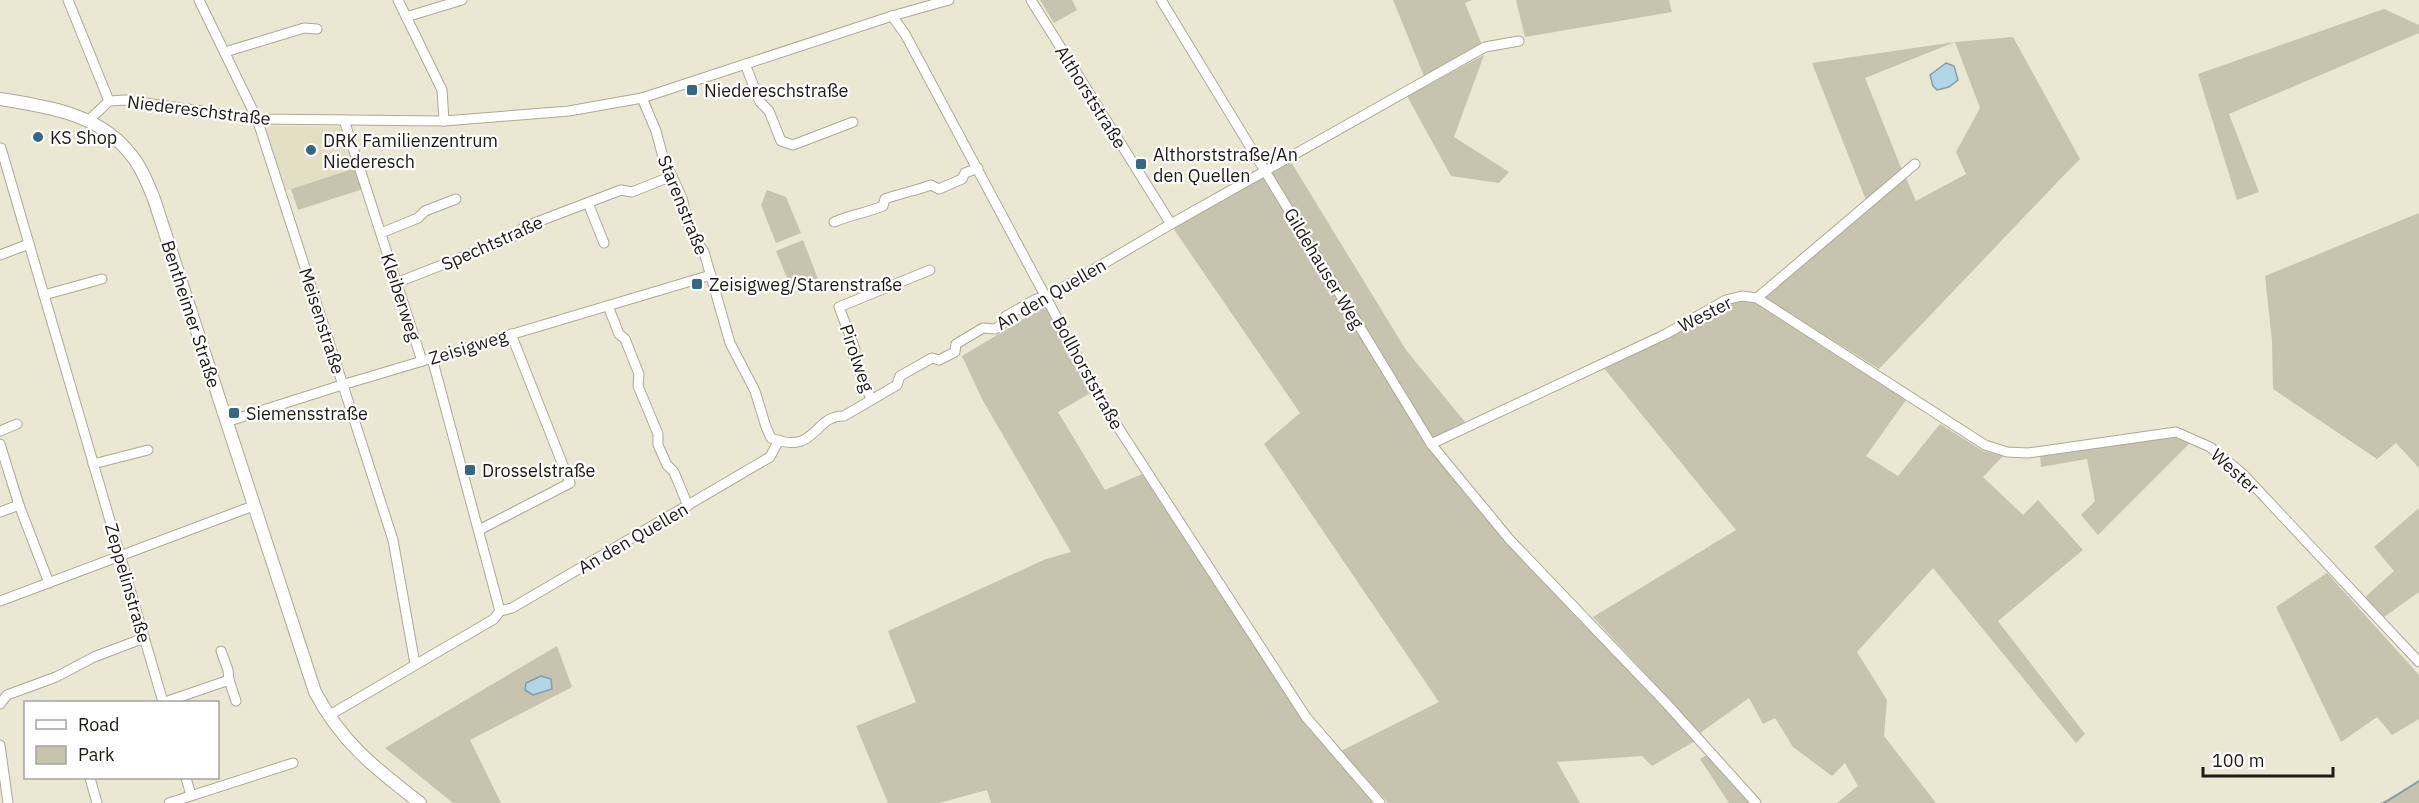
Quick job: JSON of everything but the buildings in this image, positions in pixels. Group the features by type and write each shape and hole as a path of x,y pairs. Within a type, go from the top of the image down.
{"main road":[{"name":"Bentheimer Straße","path":"1,96 54,109 88,121 107,131 127,149 142,171 154,199 315,692 328,716 346,740 372,765 420,803"}],"street":[{"path":"68,0 109,102"},
{"name":"Meisenstraße","path":"200,0 257,119 393,540 415,664"},
{"path":"398,0 442,90 444,121"},
{"path":"406,17 462,0"},
{"name":"Niedereschstraße","path":"88,121 109,102 125,100 257,119 444,121 569,111 642,98 892,16 949,0"},
{"name":"Althorststraße","path":"1031,0 1171,224"},
{"name":"Gildehauser Weg","path":"1161,0 1431,444"},
{"name":"Bollhorststraße","path":"892,16 905,34 978,168 1103,404 1306,717 1380,803"},
{"path":"225,52 304,28 317,29"},
{"name":"An den Quellen","path":"328,716 494,619 500,611 512,608 770,457 779,441 793,443 804,440 816,433 820,426 831,418 844,416 897,385 900,376 932,358 939,360 955,352 956,344 983,328 994,329 1004,323 1005,316 1036,299 1047,297 1171,224 1485,47 1519,41"},
{"path":"745,64 760,102 769,111 781,141 793,145 853,122"},
{"name":"Starenstraße","path":"642,98 656,130 663,157 682,198 690,231 704,252 730,343 755,391 771,438 779,441"},
{"name":"Kleiberweg","path":"344,120 422,361"},
{"name":"Zeppelinstraße","path":"1,148 164,701"},
{"path":"1757,298 1915,164"},
{"path":"834,222 883,206 885,199 904,192 910,193 931,185 939,189 962,179 965,174 978,168"},
{"name":"Spechtstraße","path":"396,283 513,237 524,227 621,190 632,192 672,176"},
{"name":"Kleiberweg","path":"381,233 418,218 425,211 456,199"},
{"path":"588,203 604,243"},
{"path":"0,255 29,244"},
{"name":"Pirolweg","path":"872,399 854,358 855,349 839,308 930,270"},
{"name":"Zeisigweg","path":"226,422 711,275"},
{"path":"44,295 102,279"},
{"name":"Wester","path":"1431,444 1666,334 1726,300 1742,296 1757,298 1985,445 2007,452 2028,453 2176,432 2210,447 2243,474 2419,662"},
{"path":"608,306 639,374 638,386 658,434 658,445 668,465 675,472 688,506"},
{"path":"479,530 570,483 511,334"},
{"path":"432,358 500,611"},
{"path":"0,431 17,424"},
{"path":"0,444 19,505 49,583"},
{"path":"1431,444 1510,540 1666,703 1756,803"},
{"path":"93,464 148,450"},
{"path":"0,512 19,505"},
{"path":"0,601 253,506"},
{"path":"0,704 7,695 56,677 94,657 144,638"},
{"path":"221,651 236,701"},
{"name":"Zeppelinstraße","path":"167,701 229,680"},
{"path":"0,745 9,803"},
{"path":"169,803 293,764"},
{"path":"91,779 97,803"},
{"path":"187,779 191,795"}],"shaded area":[{"name":"DRK Familienzentrum Niederesch","path":"270,126 338,127 344,131 356,168 284,191 265,132"}],"green space":[{"path":"1040,0 1072,0 1077,10 1054,23"},
{"path":"1393,0 1472,0 1465,3 1482,45 1424,76"},
{"path":"1516,0 1669,0 1672,12 1525,37"},
{"path":"2384,9 2419,25 2419,33 2229,114 2259,192 2237,200 2198,74"},
{"path":"2013,37 2080,159 1879,369 1764,297 1906,178 1916,201 1966,174 1956,152 1980,108 1955,42"},
{"path":"1955,42 1865,78 1902,170 1866,200 1812,63"},
{"path":"1484,55 1454,137 1509,172 1499,183 1451,176 1407,96"},
{"path":"1291,162 1406,350 1465,422 1433,438 1271,174"},
{"path":"356,168 363,189 298,210 291,189"},
{"path":"1264,177 1430,448 1508,545 1695,741 1652,766 1642,756 1557,762 1580,803 1388,803 1341,751 1439,702 1264,444 1300,413 1173,228"},
{"path":"767,190 786,197 801,233 776,243 761,205"},
{"path":"2419,213 2419,468 2396,443 2377,459 2273,389 2272,341 2265,276"},
{"path":"803,240 818,279 792,290 776,251"},
{"path":"1742,300 1756,303 1906,400 1866,456 1898,476 1940,424 1983,451 2003,456 1983,477 2023,515 2038,500 2083,550 1998,621 2085,734 2076,743 1933,568 1857,652 1887,700 1884,736 1936,803 1837,803 1858,786 1845,763 1832,776 1793,747 1775,718 1763,724 1749,698 1700,733 1593,617 1736,530 1603,367 1725,304"},
{"path":"1047,305 1092,392 1058,412 1105,490 1142,474 1306,717 1375,803 991,803 987,790 939,803 888,803 856,726 916,702 888,631 1046,559 1071,552 982,399 962,356"},
{"path":"2174,437 2190,443 2098,535 2081,515 2095,501 2087,459 2041,467 2040,455"},
{"path":"2419,508 2419,592 2384,617 2364,598 2394,571 2374,547"},
{"path":"2327,573 2419,675 2419,719 2392,735 2377,717 2341,742 2276,607"},
{"path":"557,646 572,687 470,740 501,803 453,803 385,748"},
{"path":"1707,755 1750,803 1729,803 1700,759"},
{"path":"2419,782 2419,803 2380,803"}],"water":[{"path":"1946,63 1954,66 1958,80 1949,87 1937,90 1933,86 1930,75"},
{"path":"541,676 551,679 552,689 533,695 525,690 526,683"}],"waterway":[{"path":"2384,803 2419,781"}],"place":[{"name":"Niedereschstraße","path":"692,90"},
{"name":"KS Shop","path":"38,137"},
{"name":"DRK Familienzentrum Niederesch","path":"311,150"},
{"name":"Althorststraße/An den Quellen","path":"1141,164"},
{"name":"Zeisigweg/Starenstraße","path":"697,284"},
{"name":"Siemensstraße","path":"234,413"},
{"name":"Drosselstraße","path":"470,470"}]}
